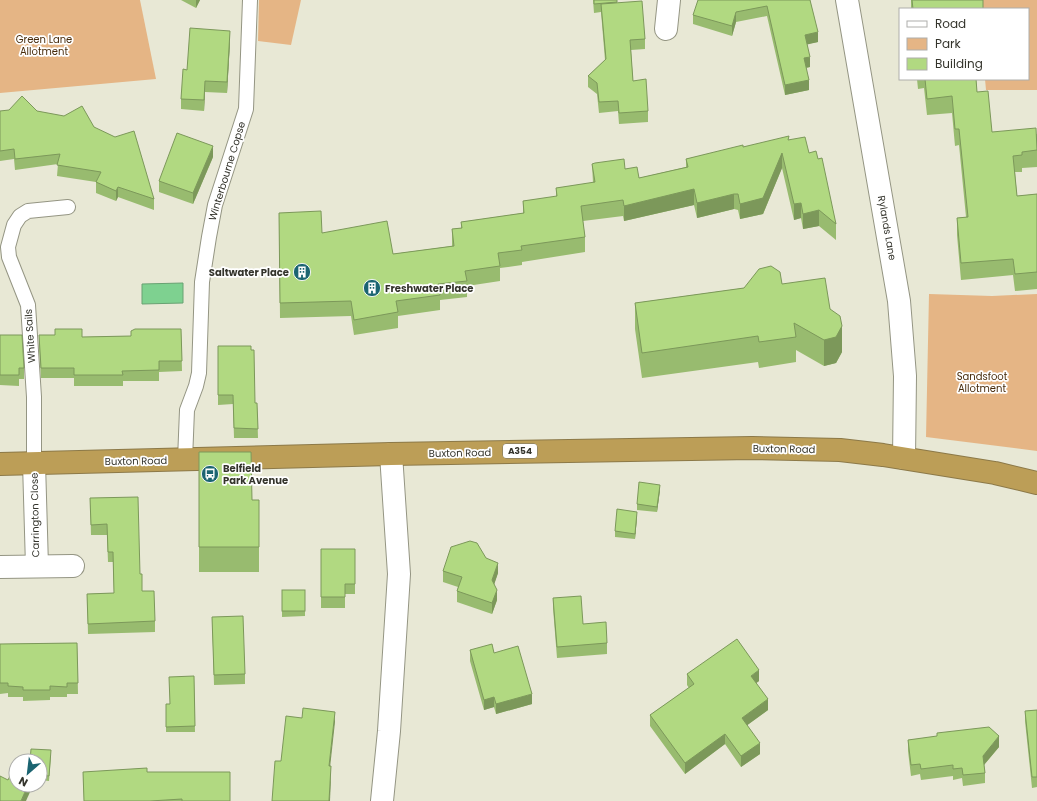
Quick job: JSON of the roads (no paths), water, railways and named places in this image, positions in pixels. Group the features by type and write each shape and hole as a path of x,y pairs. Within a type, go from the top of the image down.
{"highway":[{"name":"Buxton Road","path":"0,464 391,454 752,448 840,450 904,458 994,473 1037,482"}],"street":[{"path":"666,29 669,0"},
{"name":"Rylands Lane","path":"847,0 899,301 905,376 904,458"},
{"path":"382,801 389,731 399,574 391,454"},
{"name":"Carrington Close","path":"34,463 36,566"},
{"name":"Carrington Close","path":"0,567 73,566"}],"lane":[{"name":"Winterbourne Copse","path":"185,460 187,410 199,373 202,282 209,237 215,205 246,109 250,0"},
{"name":"White Sails","path":"34,463 34,397 28,305 9,257 8,247 14,225 20,216 28,211 68,207"}],"place":[{"name":"Saltwater Place","path":"302,272"},
{"name":"Freshwater Place","path":"372,288"},
{"name":"Belfield Park Avenue","path":"210,474"}],"park label":[{"name":"Green Lane Allotment","path":"44,44"},
{"name":"Sandsfoot Allotment","path":"982,382"}]}
